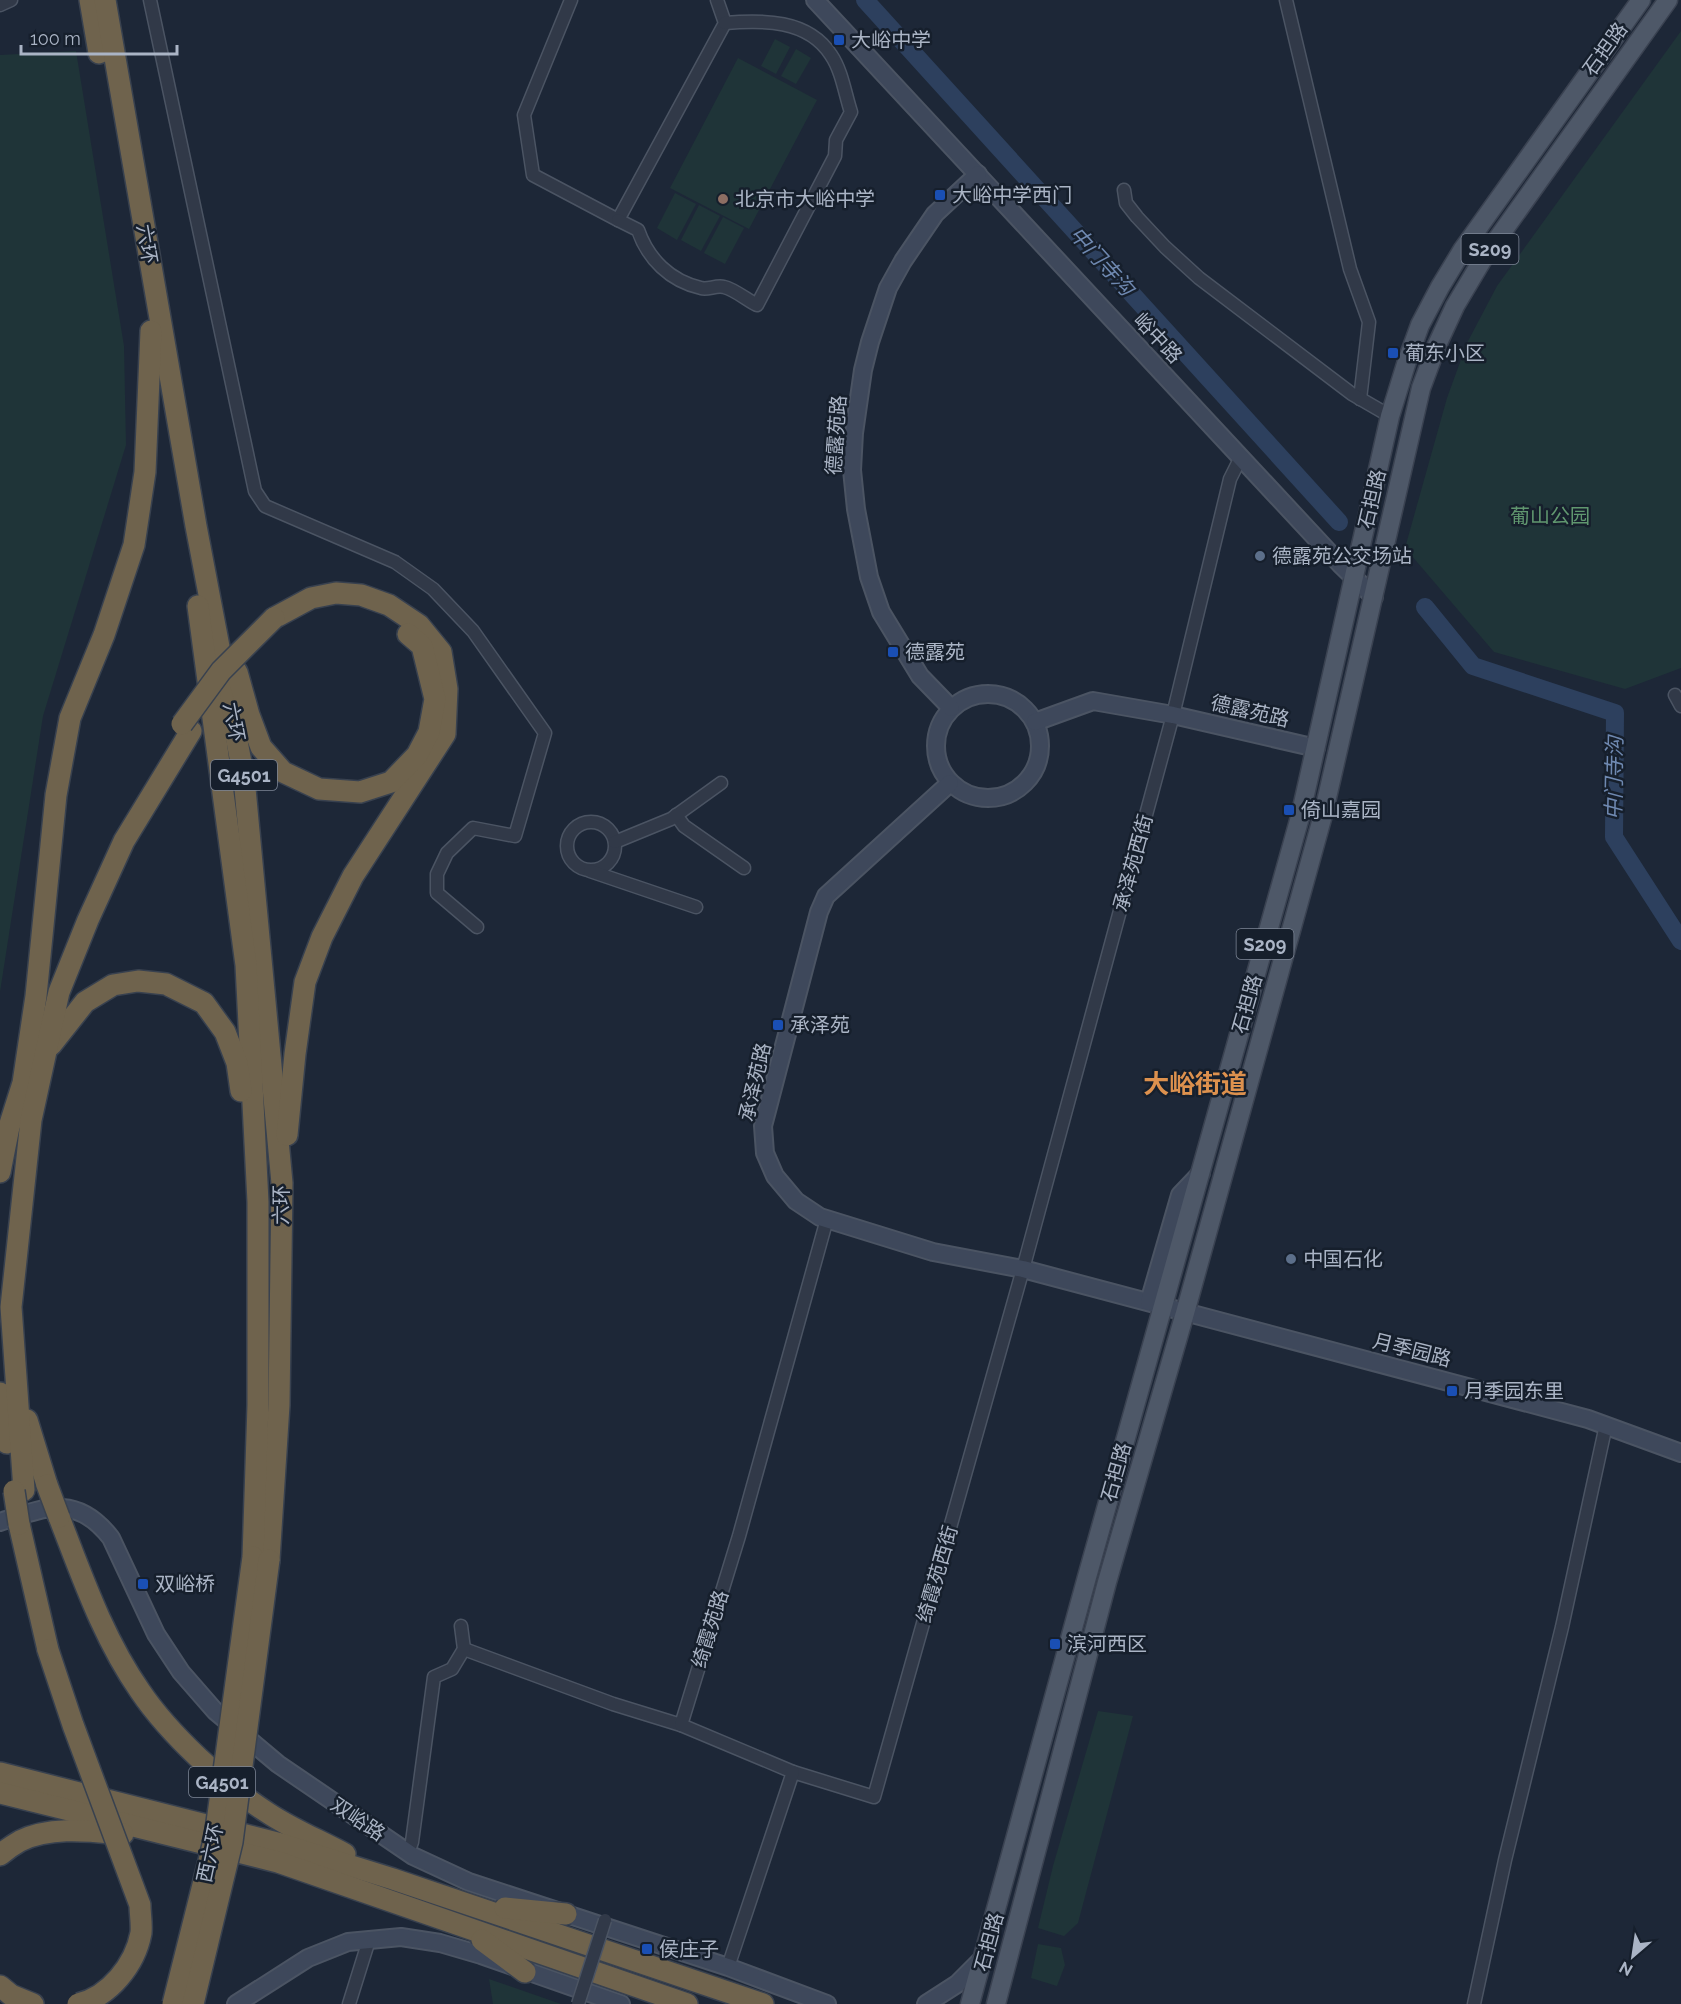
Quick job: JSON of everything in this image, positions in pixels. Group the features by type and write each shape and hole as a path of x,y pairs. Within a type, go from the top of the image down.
{"highway":[{"name":"六环","path":"90,0 198,602 246,965 258,1202 261,1559"},
{"name":"六环","path":"105,0 196,526 244,778 282,1183 279,1406 261,1559"},
{"path":"23,1083 43,941 56,795 70,718 104,635 134,545 145,472 151,331"},
{"path":"196,526 249,715 261,747 283,772 319,789 360,792 391,782 417,755 429,732 435,699 422,646 388,617 358,606 333,605 277,623"},
{"path":"0,1172 9,1127 78,916 114,837 187,728 277,623 311,598 336,593 361,595 389,604 419,625 441,652 447,689 445,734 353,876 322,937 305,982 282,1183"},
{"path":"78,2004 88,2002 110,1988 130,1962 141,1933 140,1905 73,1725 16,1522 19,1491 7,1386 11,1307 31,1120 59,992 124,840 187,728"},
{"path":"47,1050 85,1002 113,985 138,981 166,984 204,1003 225,1032 237,1063 258,1202"},
{"path":"7,1386 97,1612 115,1649 140,1691 199,1758 234,1788 268,1813 393,1879"},
{"name":"西六环","path":"173,2004 215,1837 261,1559"},
{"name":"西六环","path":"193,2004 232,1842 261,1559"},
{"path":"53,1648 148,1888 154,1916 152,1941 143,1967 130,1987 112,2004"},
{"name":"双峪路","path":"5,1784 281,1844 393,1879 763,2004"},
{"name":"双峪路","path":"5,1784 189,1840 278,1862 687,2004"},
{"path":"0,1855 20,1841 49,1833 78,1830 189,1840"},
{"path":"468,1904 566,1914"},
{"path":"462,1926 525,1972"},
{"path":"0,1986 11,1995 33,2004"}],"main road":[{"name":"石担路","path":"970,2004 1087,1577 1156,1305 1201,1173 1300,817 1390,416 1407,361 1420,325 1446,277 1474,233 1641,0"},
{"name":"石担路","path":"996,2004 1107,1582 1185,1313 1323,815 1421,388 1455,306 1483,260 1668,0"}],"street":[{"path":"0,5 11,0"},
{"path":"150,0 255,491 265,506 395,562 433,589 473,631 545,733 515,836 473,828 447,853 437,874 437,894 477,927"},
{"path":"570,0 524,115 533,176 638,230 647,253 664,271 685,283 703,289 724,287 757,305 835,156 836,140 851,112 832,56 822,43 796,28 774,21 725,23"},
{"path":"618,220 725,23 717,0"},
{"name":"峪中路","path":"815,0 1374,597"},
{"path":"1286,0 1350,268 1369,322 1360,399"},
{"name":"德露苑路","path":"951,708 920,676 884,620 868,577 856,509 852,470 854,433 863,370 888,288 903,261 935,214 978,174"},
{"path":"1124,190 1126,203 1137,217 1199,278 1360,399 1390,416"},
{"name":"承泽苑西街","path":"1023,1269 1173,715 1220,514 1230,479 1241,457"},
{"path":"982,694 999,694 1015,701 1028,712 1035,722 1040,744 1038,762 1030,778 1017,790 1000,797 982,798 965,793 950,783 940,769 936,753 936,737 941,721 951,708 966,698 982,694"},
{"name":"德露苑路","path":"1035,722 1093,701 1173,715 1316,748"},
{"path":"615,842 676,815 721,783"},
{"name":"承泽苑路","path":"950,783 826,896 819,912 763,1126 765,1153 775,1176 796,1201 820,1217 933,1252 1023,1269 1156,1305"},
{"path":"676,815 684,826 744,868"},
{"path":"586,870 594,870 608,864 612,858 615,842 607,828 600,824 584,823 571,833 567,848 573,862 586,870 696,907"},
{"name":"绮霞苑路","path":"681,1725 739,1536 827,1219"},
{"name":"绮霞苑西街","path":"793,1772 874,1797 1023,1269"},
{"name":"月季园路","path":"1156,1305 1453,1382 1606,1425 1681,1453"},
{"path":"1474,2004 1505,1860 1562,1627 1606,1425"},
{"name":"双峪路","path":"16,1522 43,1508 71,1509 89,1515 101,1525 111,1538 156,1634 181,1672 215,1711 278,1764 408,1853 469,1882 728,1967 828,2004"},
{"path":"408,1853 412,1842 434,1677 452,1670 464,1650 461,1626"},
{"path":"464,1650 613,1704 681,1725 793,1772 728,1967"},
{"path":"578,2004 605,1920"},
{"path":"236,2004 308,1958 348,1942 401,1937 440,1943 481,1955 621,2004"},
{"path":"349,2004 369,1940"},
{"path":"926,2004 957,1984 983,1958"}],"green space":[{"name":"葡山公园","path":"1681,31 1681,668 1625,689 1494,652 1405,548 1447,398 1467,343 1497,286"},
{"path":"775,39 790,47 776,74 761,66"},
{"path":"796,49 811,58 796,84 781,76"},
{"path":"76,51 124,346 126,445 43,716 0,992 0,55"},
{"path":"738,58 817,100 749,229 670,188"},
{"path":"675,193 696,204 677,240 657,228"},
{"path":"699,205 720,216 701,251 681,240"},
{"path":"723,217 744,228 725,264 704,253"},
{"path":"1098,1711 1133,1716 1078,1923 1064,1936 1038,1928 1053,1866"},
{"path":"1038,1944 1061,1948 1065,1965 1057,1986 1031,1978"},
{"path":"489,1979 561,2004 493,2004"}],"waterway":[{"name":"中门寺沟","path":"865,0 1339,522"},
{"name":"中门寺沟","path":"1425,607 1473,666 1615,713 1614,837 1681,941"}],"place":[{"name":"大峪中学","path":"839,40"},
{"name":"大峪中学西门","path":"940,195"},
{"name":"北京市大峪中学","path":"723,199"},
{"name":"葡东小区","path":"1393,353"},
{"name":"德露苑公交场站","path":"1260,556"},
{"name":"德露苑","path":"893,652"},
{"name":"倚山嘉园","path":"1289,810"},
{"name":"承泽苑","path":"778,1025"},
{"name":"中国石化","path":"1291,1259"},
{"name":"月季园东里","path":"1452,1391"},
{"name":"双峪桥","path":"143,1584"},
{"name":"滨河西区","path":"1055,1644"},
{"name":"侯庄子","path":"647,1949"}],"district":[{"name":"大峪街道","path":"1195,1084"}]}
